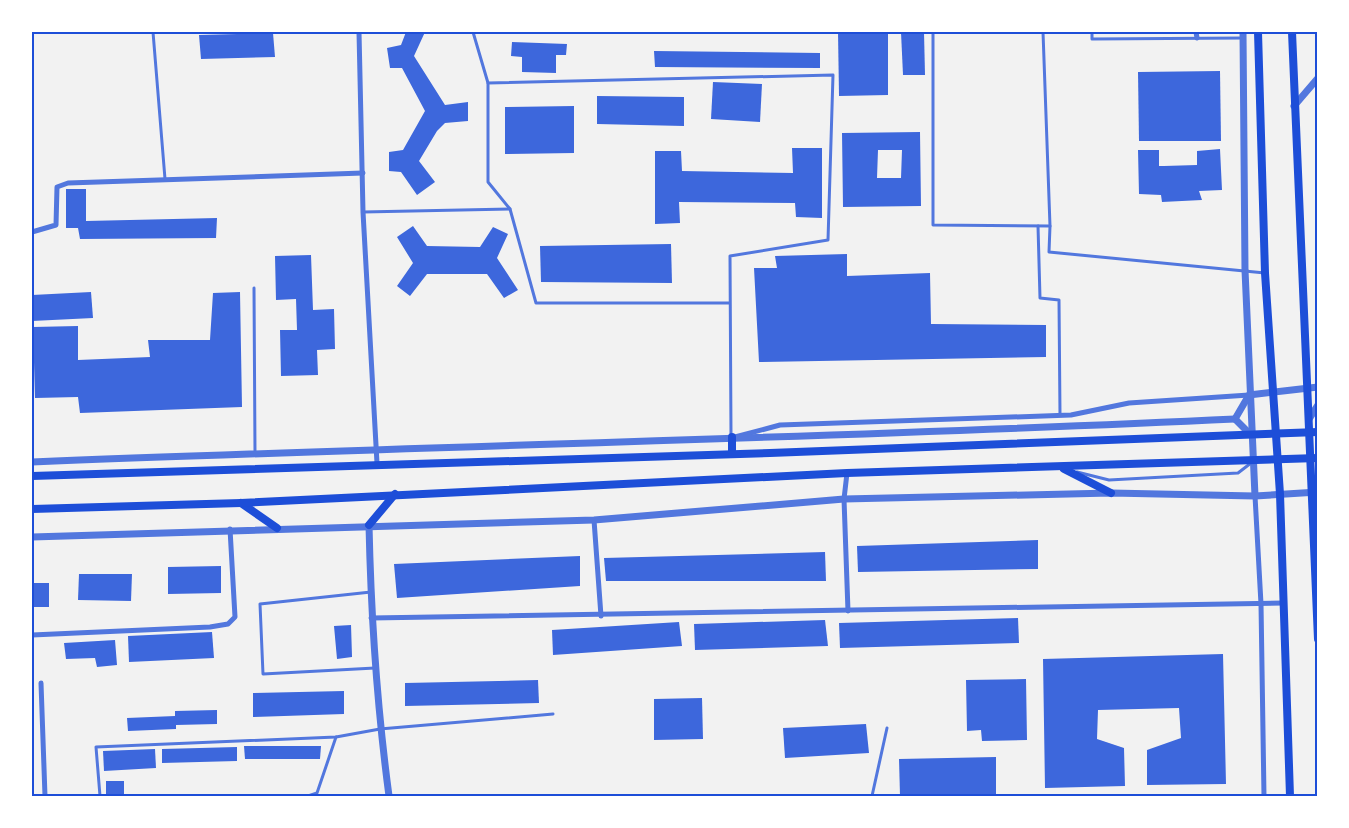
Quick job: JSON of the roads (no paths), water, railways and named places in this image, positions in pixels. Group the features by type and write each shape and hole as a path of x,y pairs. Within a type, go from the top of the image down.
{"main road":[{"path":"1258,32 1265,273 1274,433 1280,494 1290,796"},
{"path":"1292,32 1307,422 1313,432 1317,639"},
{"path":"32,476 1313,432"},
{"path":"732,437 732,453"},
{"path":"32,508 241,503 847,473 1064,468 1314,458"},
{"path":"1064,468 1111,493"},
{"path":"369,525 395,494"},
{"path":"241,503 277,528"}],"street":[{"path":"359,32 363,212 377,463"},
{"path":"1244,35 1245,270 1249,395 1261,604 1264,796"},
{"path":"1294,106 1317,78"},
{"path":"32,232 56,225 57,187 68,183 165,182 363,173"},
{"path":"732,437 780,425 1060,415 1129,403 1249,395 1317,387"},
{"path":"1235,419 1249,395"},
{"path":"1307,422 1317,405"},
{"path":"32,462 376,448 930,432 1235,419 1251,435"},
{"path":"847,473 844,499 848,612"},
{"path":"32,537 230,529 594,520 844,499 1111,493 1255,496 1315,492"},
{"path":"594,520 601,616"},
{"path":"369,525 371,618 380,729 389,796"},
{"path":"32,635 210,627 228,624 236,617 230,529"},
{"path":"371,618 848,612 1284,603"},
{"path":"41,683 45,796"}],"lane":[{"path":"153,32 165,182"},
{"path":"473,32 488,83 488,182 510,209 536,303 730,303"},
{"path":"933,32 933,225 1050,226"},
{"path":"1043,32 1049,252 1265,273"},
{"path":"1092,32 1092,39 1244,35"},
{"path":"488,83 833,75 828,240 730,256 732,437"},
{"path":"363,212 510,209"},
{"path":"1038,226 1040,298 1059,300 1060,415"},
{"path":"254,288 255,453"},
{"path":"1064,468 1109,480 1241,473 1253,460"},
{"path":"371,592 260,604 262,674 375,668"},
{"path":"100,796 96,747 336,737 380,729 553,714"},
{"path":"872,796 887,728"},
{"path":"308,796 317,792 336,737"}]}
